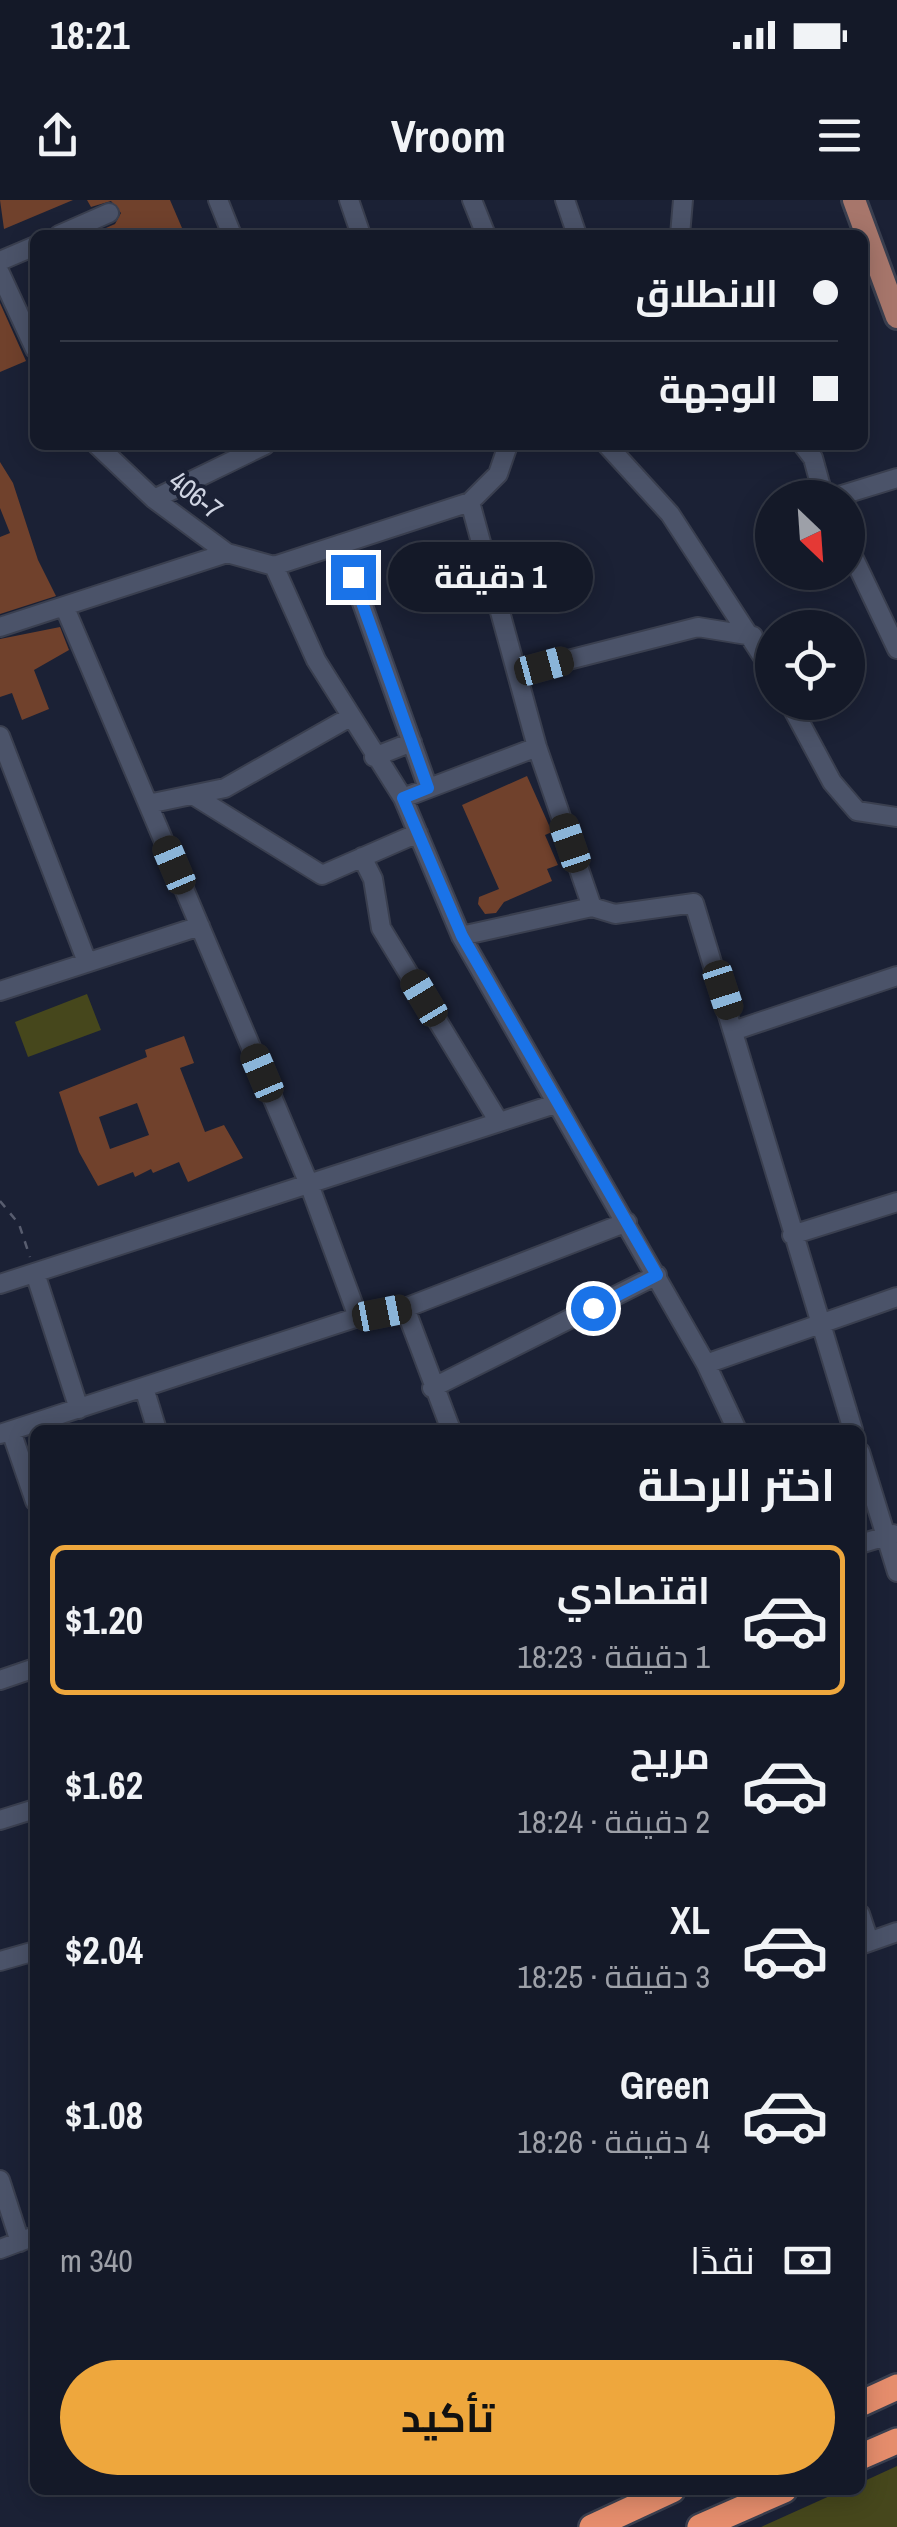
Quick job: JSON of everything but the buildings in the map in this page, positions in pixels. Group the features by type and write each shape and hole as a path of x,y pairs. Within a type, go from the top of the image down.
{"highway":[{"path":"865,2402 897,2387"},
{"path":"865,2455 897,2441"},
{"path":"601,2525 662,2495"},
{"path":"700,2527 763,2495"}],"main road":[{"path":"854,200 891,274 897,318"}],"street":[{"path":"218,200 230,230"},
{"path":"349,200 359,230"},
{"path":"472,200 484,230"},
{"path":"565,200 575,230"},
{"path":"680,230 683,200"},
{"path":"70,230 109,213"},
{"path":"0,261 30,248"},
{"path":"0,273 30,338"},
{"name":"406-7","path":"102,450 154,499 227,553 274,566"},
{"path":"154,499 255,450"},
{"path":"506,450 498,474 470,502 274,566 316,660 403,798 462,936 555,1104 657,1275 706,1364 734,1425"},
{"path":"612,450 670,514 755,640"},
{"path":"807,450 819,480"},
{"path":"865,488 897,478"},
{"path":"470,502 537,747 592,907"},
{"path":"341,544 428,788"},
{"path":"0,628 227,553"},
{"path":"865,582 897,649"},
{"path":"65,608 309,1184 358,1317"},
{"path":"516,673 698,627 753,636"},
{"path":"148,804 225,788 350,717"},
{"path":"799,720 832,782 857,810 897,817"},
{"path":"0,736 87,962"},
{"path":"374,757 412,742"},
{"path":"403,798 537,747"},
{"path":"193,795 322,874 418,833"},
{"path":"362,857 373,880 381,928 499,1122"},
{"path":"462,936 592,907 615,914 694,902 736,1030 792,1235 851,1425"},
{"path":"0,991 200,926"},
{"path":"736,1030 897,976"},
{"path":"0,1284 555,1104"},
{"path":"792,1235 897,1202"},
{"path":"30,1489 6,1433 358,1317 405,1308 626,1222"},
{"path":"36,1273 78,1409"},
{"path":"432,1388 657,1275"},
{"path":"706,1364 897,1297"},
{"path":"405,1308 448,1425"},
{"path":"144,1388 155,1425"},
{"path":"865,1465 891,1534 897,1572"},
{"path":"865,1542 891,1534"},
{"path":"0,1680 30,1670"},
{"path":"0,1820 30,1811"},
{"path":"865,1943 897,1932"},
{"path":"0,1962 30,1953"},
{"path":"0,2180 27,2239 0,2249"}],"path":[{"path":"0,1202 19,1224 36,1273"}],"shaded area":[{"path":"87,994 101,1030 28,1057 15,1022"},
{"path":"897,2466 897,2527 761,2527 832,2495 865,2495 865,2481"}],"route":[{"path":"353,577 428,788 403,798 462,936 555,1104 657,1275 593,1308"}]}
